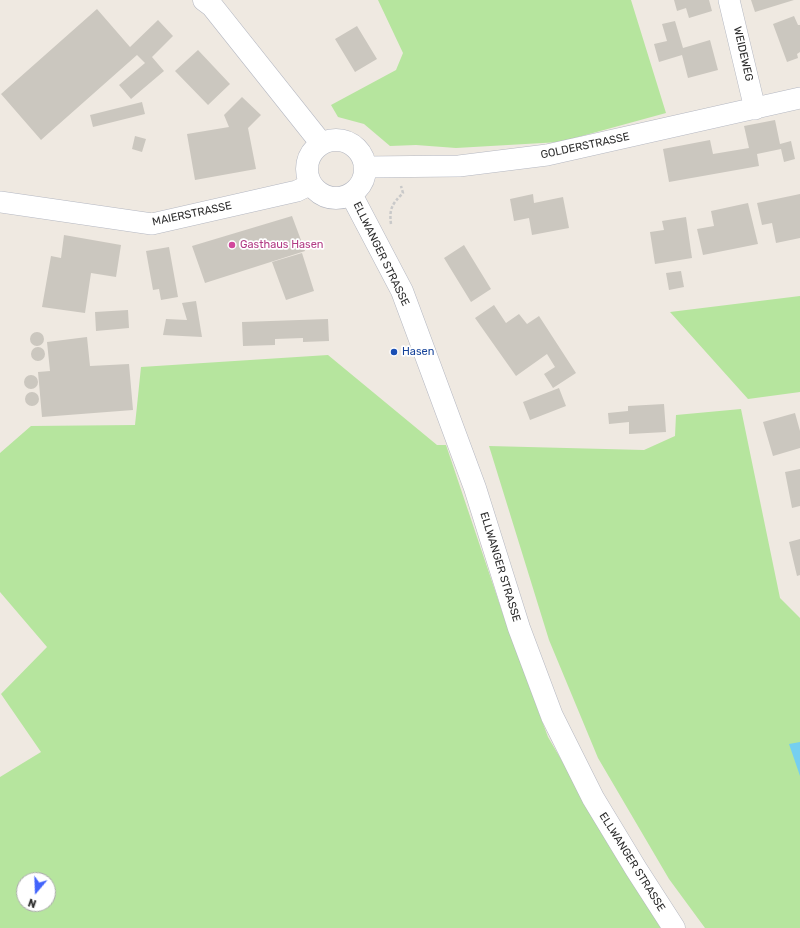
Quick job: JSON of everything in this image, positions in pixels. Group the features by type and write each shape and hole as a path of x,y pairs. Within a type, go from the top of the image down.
{"street":[{"path":"204,0 212,6 321,143"},
{"name":"WEIDEWEG","path":"729,0 755,109"},
{"name":"GOLDERSTRASSE","path":"366,167 459,166 547,155 800,98"},
{"path":"311,184 307,173 307,162 312,151 321,143 332,139 344,140 355,146 363,155 366,167"},
{"name":"ELLWANGER STRASSE","path":"311,184 319,192 329,197 340,198 352,194 362,182 366,167"},
{"name":"MAIERSTRASSE","path":"0,202 152,224 297,191 311,184"},
{"name":"ELLWANGER STRASSE","path":"352,194 402,290 475,488 519,628 552,716 593,798 674,928"}],"green space":[{"path":"378,0 631,0 666,113 560,142 456,148 416,145 390,146 364,124 338,117 331,105 396,70 403,53"},
{"path":"800,296 800,392 748,399 670,312"},
{"path":"328,355 437,445 446,445 508,629 548,737 643,899 663,928 0,928 0,777 41,752 1,694 47,647 0,592 0,453 31,426 135,425 141,367"},
{"path":"741,409 780,598 800,618 800,928 705,928 669,879 598,758 549,640 489,446 644,450 675,436 676,415"}],"water":[{"path":"800,742 800,776 789,744"}],"building":[{"path":"674,0 709,0 712,11 689,18 686,8 677,11"},
{"path":"751,0 794,0 755,12"},
{"path":"97,9 130,47 158,20 173,36 152,57 164,71 131,99 119,85 145,63 137,55 41,140 1,94"},
{"path":"794,16 798,25 800,25 800,52 797,54 798,58 787,62 773,24"},
{"path":"675,21 683,48 710,40 718,70 688,78 682,55 659,62 654,44 667,41 662,24"},
{"path":"357,26 377,59 355,72 335,39"},
{"path":"198,50 230,84 208,105 175,71"},
{"path":"242,97 261,115 248,128 256,169 195,180 187,134 229,127 224,115"},
{"path":"142,102 145,114 93,127 90,115"},
{"path":"775,120 780,144 791,141 795,159 784,162 781,149 757,154 759,166 669,182 663,149 710,140 713,154 749,148 744,126"},
{"path":"135,136 146,139 142,152 132,149"},
{"path":"533,194 534,203 563,197 569,228 532,235 529,218 514,221 510,199"},
{"path":"800,194 800,238 776,243 772,223 762,225 757,203"},
{"path":"748,203 758,244 703,255 697,229 714,226 711,211"},
{"name":"Gasthaus Hasen","path":"292,216 305,251 205,283 192,246"},
{"path":"686,217 692,258 655,264 650,232 664,230 662,221"},
{"path":"64,235 121,245 116,277 91,273 85,313 42,307 51,256 61,258"},
{"path":"464,245 491,289 471,302 444,258"},
{"path":"169,247 178,297 161,300 159,289 153,290 146,251"},
{"path":"302,253 314,291 286,300 272,262"},
{"path":"681,271 684,287 669,290 666,273"},
{"path":"196,301 202,337 163,335 166,319 187,320 182,303"},
{"path":"494,305 506,323 519,314 527,324 539,316 576,373 553,388 544,374 555,367 547,354 516,376 475,318"},
{"path":"128,310 129,328 96,331 95,312"},
{"path":"328,319 329,341 303,342 303,338 275,339 275,345 243,346 242,322"},
{"path":"37,332 42,334 44,339 42,344 37,346 32,344 30,339 32,334"},
{"path":"87,337 90,366 129,364 133,410 42,417 38,372 50,371 47,342"},
{"path":"38,347 43,349 45,354 43,359 38,361 33,359 31,354 33,349"},
{"path":"31,375 36,377 38,382 36,387 31,389 26,387 24,382 26,377"},
{"path":"559,388 566,406 530,420 523,402"},
{"path":"32,392 37,394 39,399 37,404 32,406 27,404 25,399 27,394"},
{"path":"664,404 666,432 629,434 629,422 609,424 608,413 628,411 628,406"},
{"path":"795,413 800,431 800,448 773,456 763,422"},
{"path":"800,469 800,506 792,508 785,472"},
{"path":"800,539 800,575 797,576 789,542"}],"place":[{"name":"Gasthaus Hasen","path":"232,245"},
{"name":"Hasen","path":"394,352"}]}
